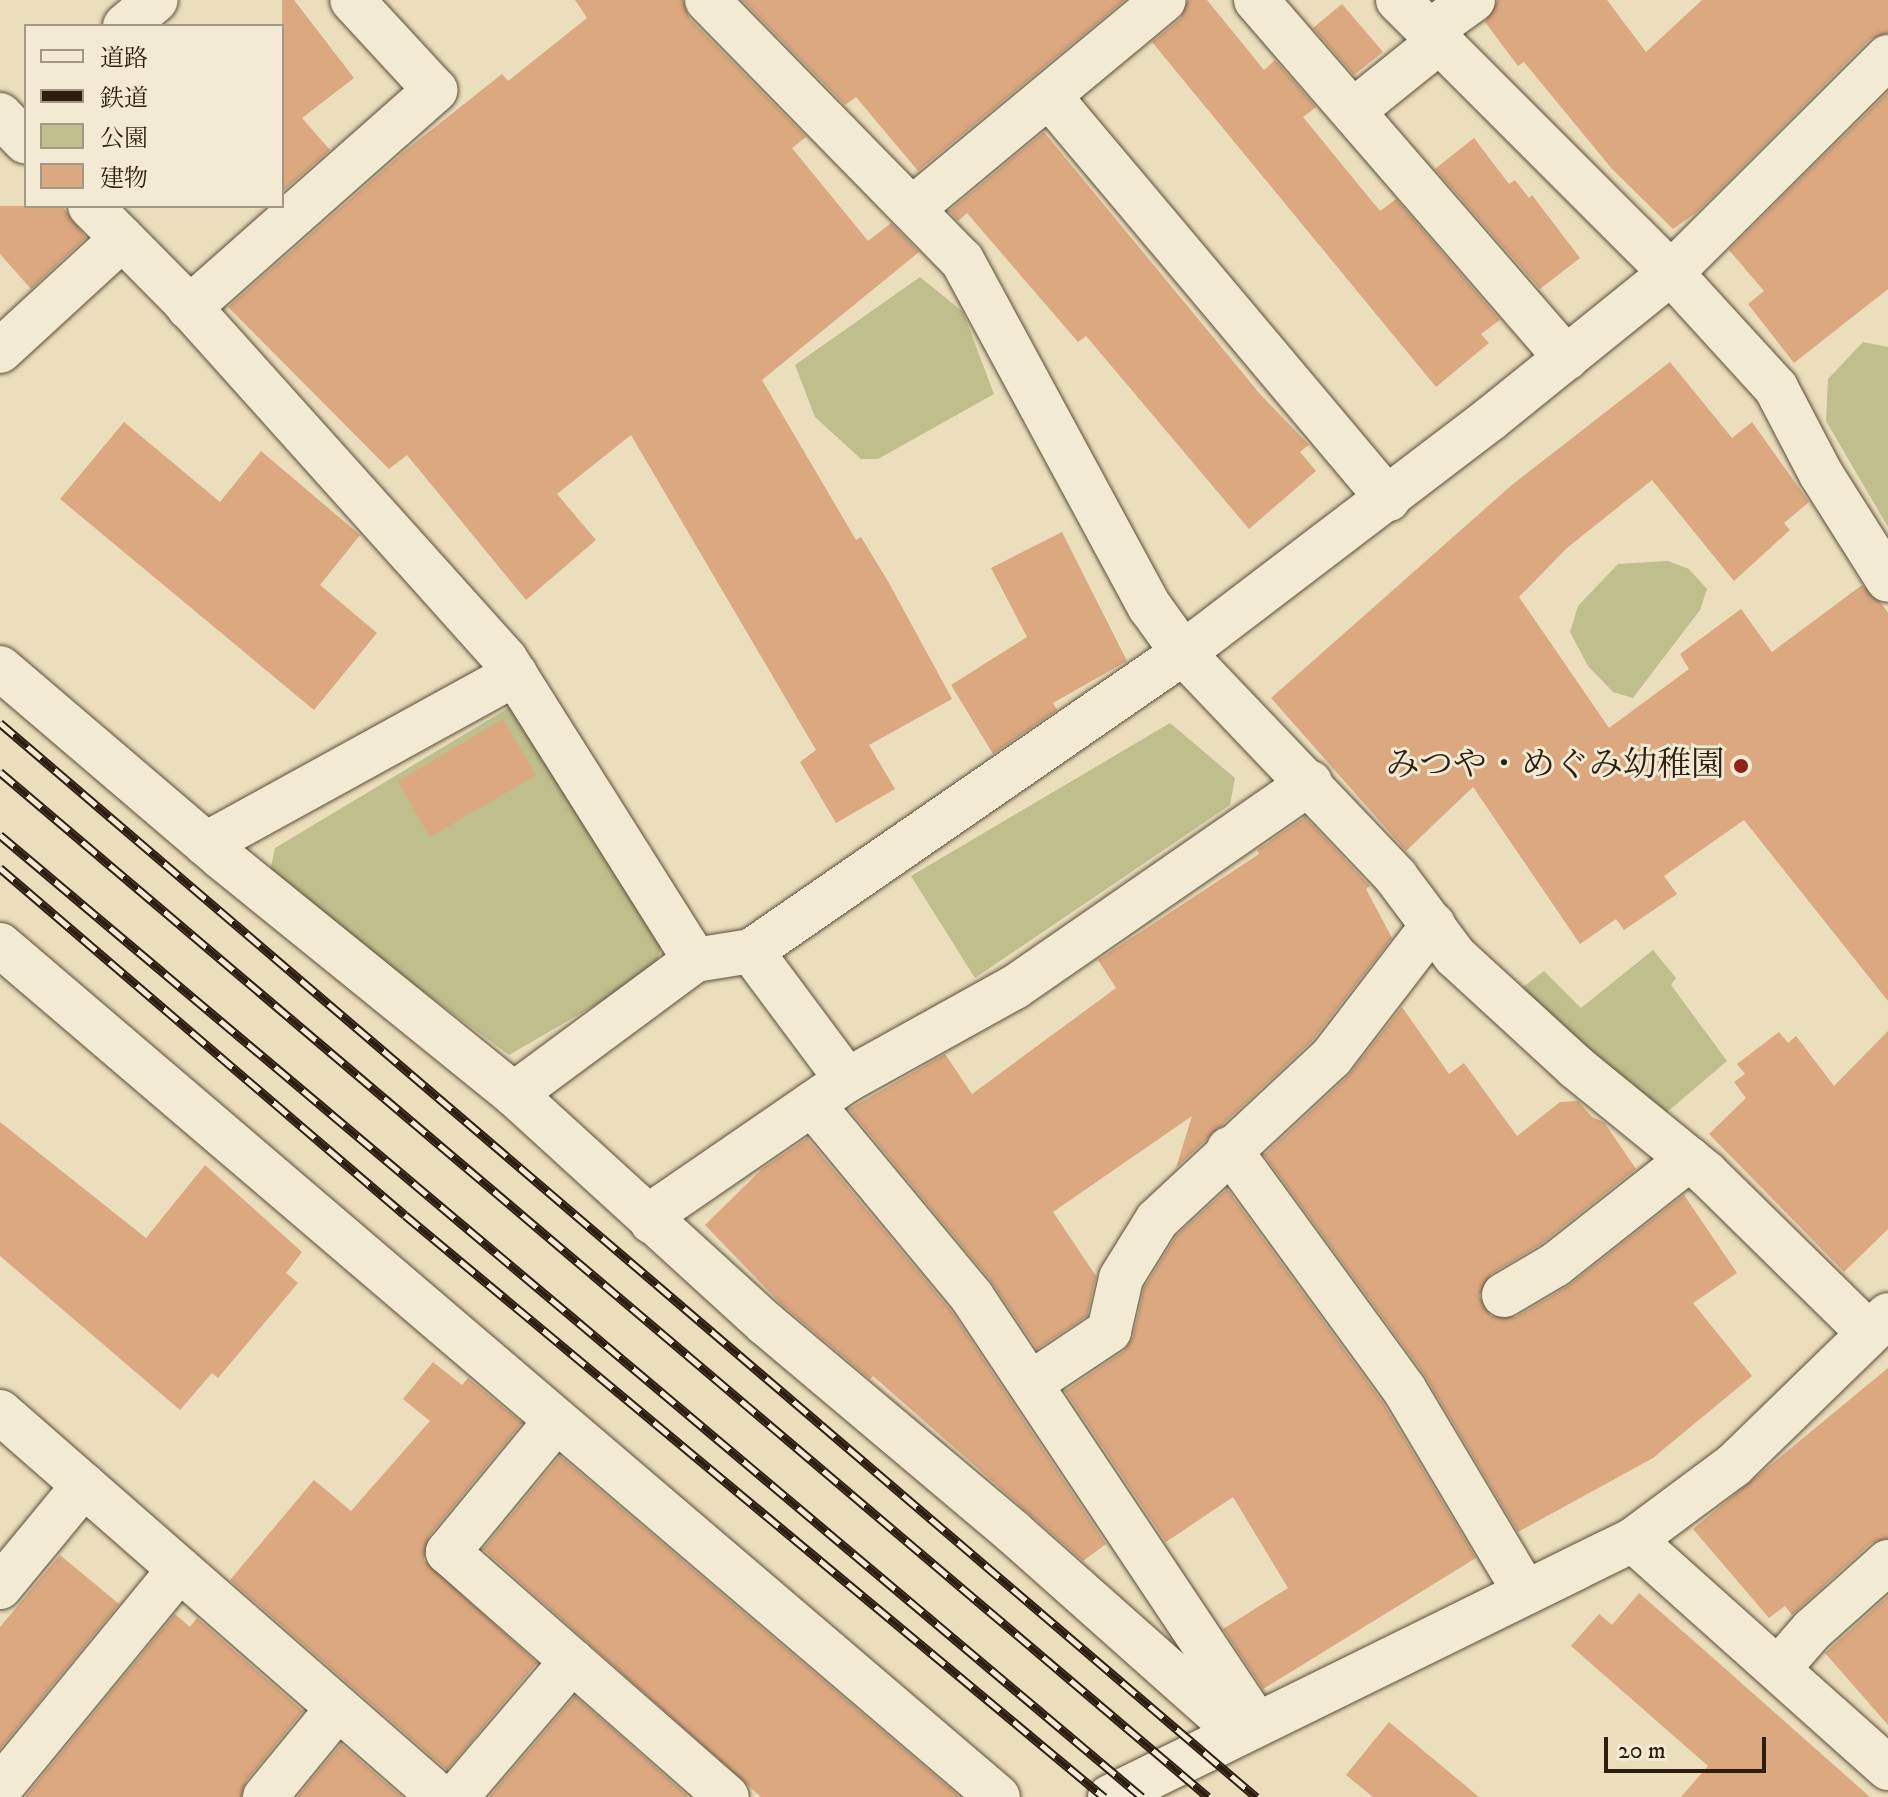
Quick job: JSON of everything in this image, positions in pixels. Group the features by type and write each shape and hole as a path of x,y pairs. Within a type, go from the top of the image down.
{"street":[{"path":"127,24 156,0"},
{"path":"189,308 435,90 352,0"},
{"path":"707,0 962,260 1150,607 1183,653 1260,738 1310,783 1433,925 1455,956 1565,1057 1689,1159 1877,1323 1734,1465 1633,1540 1110,1797"},
{"path":"912,209 1164,0"},
{"path":"1256,0 1566,358"},
{"path":"1398,0 1671,273 1776,388 1821,474 1888,580"},
{"path":"1353,111 1473,0"},
{"path":"514,1094 695,960 751,951 1183,653 1388,499 1671,273 1888,57"},
{"path":"1049,96 1388,499"},
{"path":"92,208 189,308 515,674 695,960"},
{"path":"0,351 122,239"},
{"path":"0,668 206,844 514,1094 652,1222 1247,1728"},
{"path":"206,844 515,674"},
{"path":"652,1222 665,1205 830,1092 1015,987 1310,783"},
{"path":"1031,1383 1109,1331 1121,1278 1157,1220 1229,1149 1331,1058 1433,925"},
{"path":"0,945 17,984 556,1421 998,1797"},
{"path":"751,951 830,1092 1031,1383 1247,1728"},
{"path":"1229,1149 1404,1389 1525,1592"},
{"path":"1504,1295 1555,1265 1689,1159"},
{"path":"0,1412 440,1797"},
{"path":"556,1421 448,1552 727,1797"},
{"path":"0,1587 84,1485"},
{"path":"1633,1540 1888,1768"},
{"path":"1778,1669 1812,1630 1888,1562"},
{"path":"0,1788 180,1569"},
{"path":"456,1797 572,1661"},
{"path":"265,1797 338,1708"}],"green space":[{"path":"920,277 963,312 994,394 878,459 861,459 815,417 795,365"},
{"path":"1863,342 1888,347 1888,527 1826,421 1828,379"},
{"path":"1668,561 1689,569 1707,589 1700,610 1633,698 1613,692 1588,666 1570,632 1578,606 1618,564"},
{"path":"515,704 662,945 654,971 509,1055 269,877 275,848"},
{"path":"1170,723 1235,778 1230,805 975,978 911,876"},
{"path":"1653,950 1676,978 1671,985 1727,1061 1659,1119 1514,994 1544,971 1581,1008"}],"building":[{"path":"282,0 294,0 354,78 302,118 330,150 284,190 284,24"},
{"path":"575,0 683,0 689,18 806,137 792,148 868,241 891,223 919,252 762,380 856,540 861,537 889,583 952,699 869,745 895,789 836,823 800,762 816,750 631,435 557,494 596,540 526,600 407,455 389,469 228,307 406,150 502,74 508,81 587,18"},
{"path":"742,0 1125,0 918,171 856,97 845,105"},
{"path":"1188,0 1207,0 1264,70 1275,60 1316,107 1303,117 1380,211 1396,199 1500,320 1481,334 1489,343 1436,387 1152,42 1180,19"},
{"path":"1498,0 1607,0 1646,52 1702,0 1888,0 1888,33 1870,39 1697,212 1673,229 1612,169 1524,62 1518,66 1485,22"},
{"path":"1342,4 1383,52 1354,75 1313,28"},
{"path":"1888,92 1888,289 1794,363 1748,304 1764,291 1729,250"},
{"path":"1044,132 1260,394 1309,445 1300,452 1316,471 1249,529 1086,336 1078,342 967,213 958,221 949,211"},
{"path":"1474,138 1509,184 1515,180 1529,198 1532,195 1580,258 1540,289 1435,169"},
{"path":"0,206 64,208 86,238 31,289 0,254"},
{"path":"1670,362 1732,438 1752,422 1809,502 1784,523 1790,530 1734,581 1652,480 1567,548 1519,597 1609,728 1689,669 1680,654 1741,609 1772,652 1862,585 1881,603 1888,613 1888,1001 1744,820 1664,876 1677,894 1624,930 1616,919 1580,944 1473,787 1406,851 1271,698 1513,484"},
{"path":"124,422 220,502 261,451 360,535 320,585 377,633 314,710 60,499"},
{"path":"1062,532 1127,661 1053,703 1057,710 993,754 951,685 1027,637 991,568"},
{"path":"503,719 536,775 430,837 398,781"},
{"path":"1305,817 1370,886 1366,889 1392,938 1312,1041 1176,1168 1192,1116 1053,1212 1096,1276 1087,1316 1037,1349 991,1281 849,1109 945,1054 972,1094 1116,988 1098,960 1259,854 1257,850"},
{"path":"1402,1007 1449,1074 1464,1063 1517,1136 1560,1102 1578,1101 1592,1117 1604,1122 1636,1169 1541,1244 1491,1274 1479,1296 1491,1316 1516,1317 1568,1286 1684,1195 1737,1273 1693,1303 1752,1376 1653,1458 1518,1532 1424,1374 1264,1155 1348,1076"},
{"path":"1888,1031 1888,1229 1844,1272 1709,1134 1746,1098 1734,1082 1745,1074 1737,1064 1779,1032 1788,1043 1796,1036 1834,1086"},
{"path":"0,1122 146,1238 205,1165 302,1252 286,1273 298,1283 218,1378 212,1373 180,1410 0,1256"},
{"path":"807,1138 952,1312 1106,1544 1083,1561 873,1376 870,1379 781,1304 705,1225 763,1168"},
{"path":"1227,1189 1383,1403 1476,1558 1263,1689 1223,1629 1288,1588 1233,1497 1166,1542 1065,1391 1124,1351 1133,1337 1144,1288 1176,1236"},
{"path":"433,1362 462,1385 468,1378 522,1423 429,1536 424,1560 537,1663 447,1770 230,1580 314,1480 351,1511 430,1421 403,1399"},
{"path":"1888,1368 1888,1538 1871,1543 1792,1615 1785,1606 1769,1618 1693,1529"},
{"path":"560,1456 960,1797 761,1797 483,1549"},
{"path":"60,1555 119,1604 0,1749 0,1627"},
{"path":"1639,1593 1870,1797 1681,1797 1708,1766 1571,1646 1599,1614 1612,1625"},
{"path":"1888,1596 1888,1725 1825,1653"},
{"path":"175,1614 190,1627 197,1618 303,1711 246,1781 241,1797 25,1797"},
{"path":"575,1696 689,1797 489,1797"},
{"path":"1389,1722 1479,1797 1373,1797 1346,1775"},
{"path":"341,1744 402,1797 297,1797"}],"railway":[{"path":"0,723 1256,1797"},
{"path":"0,772 1208,1797"},
{"path":"0,835 1142,1797"},
{"path":"0,868 405,1215 1104,1797"}],"place":[{"name":"みつや・めぐみ幼稚園","path":"1741,766"}]}
